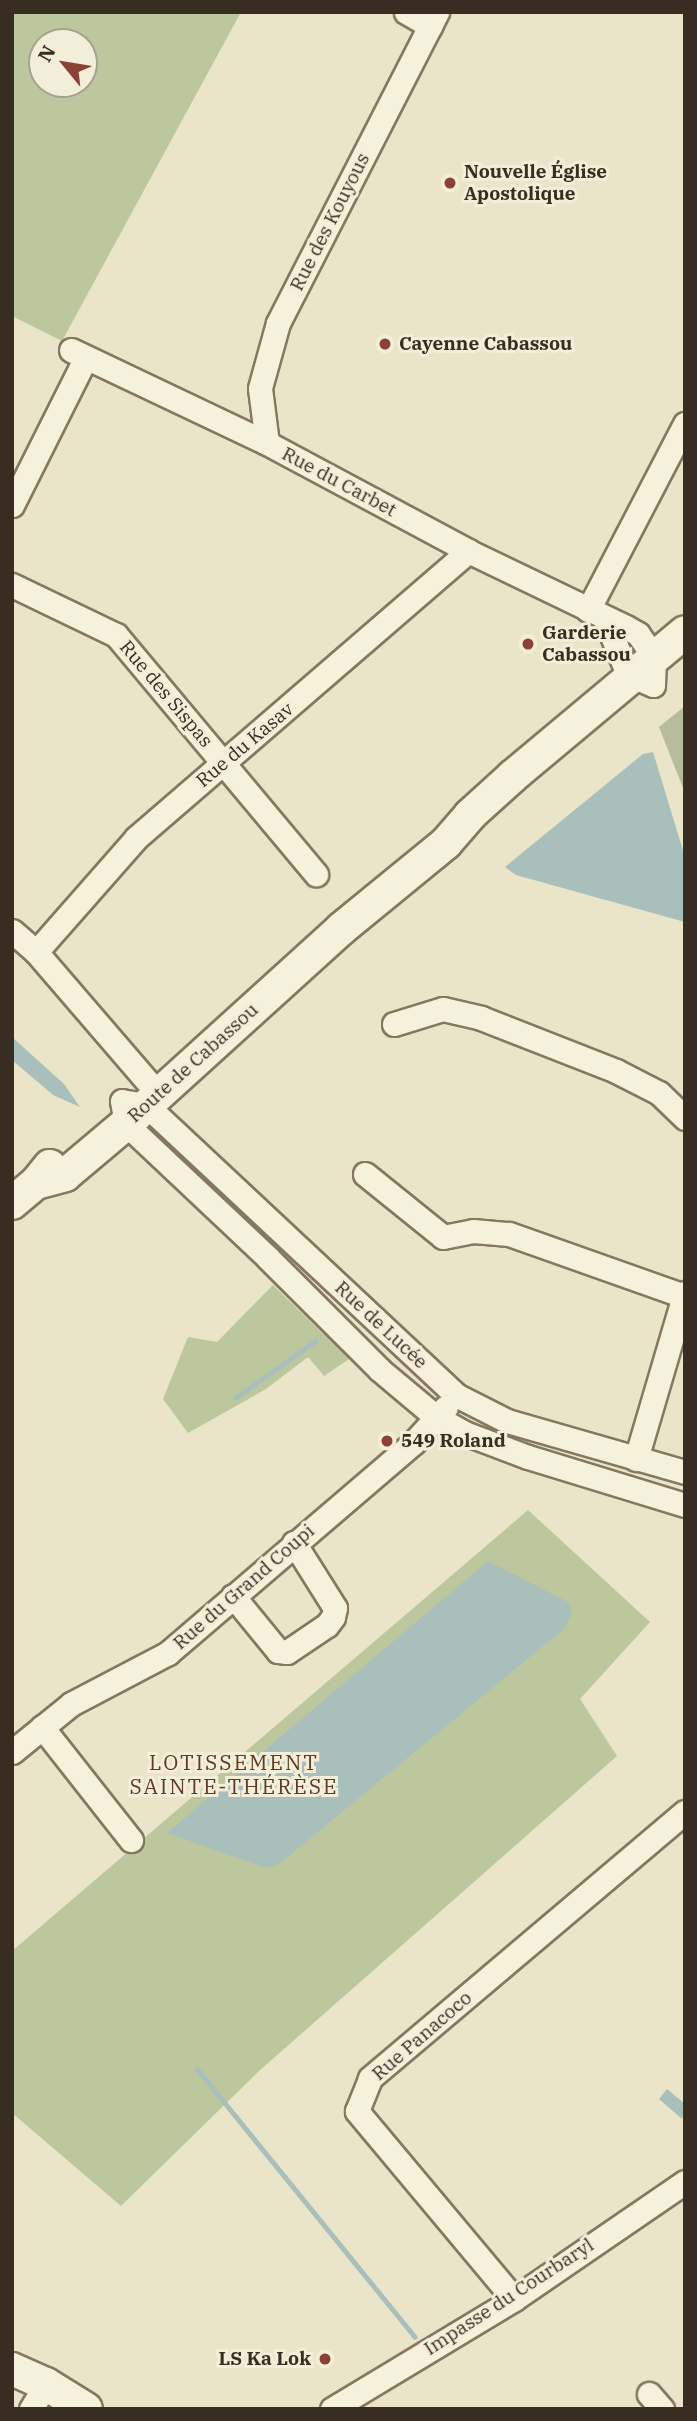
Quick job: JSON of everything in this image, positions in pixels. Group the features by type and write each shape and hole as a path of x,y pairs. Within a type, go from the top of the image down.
{"main road":[{"name":"Route de Cabassou","path":"12,1203 36,1183 61,1152 140,1101 446,843 475,828 527,789 656,669 685,632"},
{"path":"12,2369 38,2397 86,2409"}],"street":[{"path":"406,12 433,19"},
{"name":"Rue des Kouyous","path":"267,443 260,387 278,323 433,19"},
{"name":"Rue du Carbet","path":"12,505 79,353 267,443 468,551 597,615"},
{"path":"656,669 625,667 597,615 685,424"},
{"name":"Rue du Kasav","path":"36,952 136,838 468,551"},
{"name":"Rue des Sispas","path":"12,585 116,635 316,874"},
{"path":"12,932 36,952 140,1101 268,1258 380,1370 436,1417 467,1434 528,1457 685,1505"},
{"path":"394,1024 443,1009 481,1018 616,1071 659,1093 685,1118"},
{"name":"Rue de Lucée","path":"140,1101 456,1395 507,1421 685,1472"},
{"path":"365,1174 443,1237 473,1231 509,1234 684,1294 636,1459"},
{"name":"Rue du Grand Coupi","path":"12,1752 88,1693 152,1664 168,1653 414,1442 456,1395"},
{"path":"233,1596 278,1651 287,1652 327,1625 335,1608 294,1543"},
{"path":"42,1727 131,1840"},
{"name":"Rue Panacoco","path":"513,2299 357,2111 370,2078 685,1812"},
{"name":"Impasse du Courbaryl","path":"332,2409 513,2299 685,2182"}],"green space":[{"path":"12,12 241,12 62,341 12,316"},
{"path":"685,706 685,793 659,727"},
{"path":"273,1285 349,1359 324,1376 308,1357 266,1389 188,1433 163,1399 188,1337 217,1342"},
{"path":"528,1510 650,1622 580,1699 617,1756 259,2071 121,2206 12,2113 12,1951"}],"water":[{"path":"653,752 685,857 685,922 516,875 505,867 643,754"},
{"path":"12,1037 64,1084 80,1107 53,1095 12,1060"},
{"path":"488,1561 568,1602 572,1612 565,1628 279,1864 266,1868 167,1833"},
{"path":"667,2089 685,2104 682,2119 659,2099"}],"waterway":[{"path":"235,1398 315,1341"},
{"path":"197,2069 415,2337"}],"place":[{"name":"Nouvelle Église Apostolique","path":"450,183"},
{"name":"Cayenne Cabassou","path":"385,344"},
{"name":"Garderie Cabassou","path":"528,644"},
{"name":"549 Roland","path":"387,1441"},
{"name":"LS Ka Lok","path":"325,2359"}],"district":[{"name":"LOTISSEMENT SAINTE-THÉRÈSE","path":"234,1774"}]}
